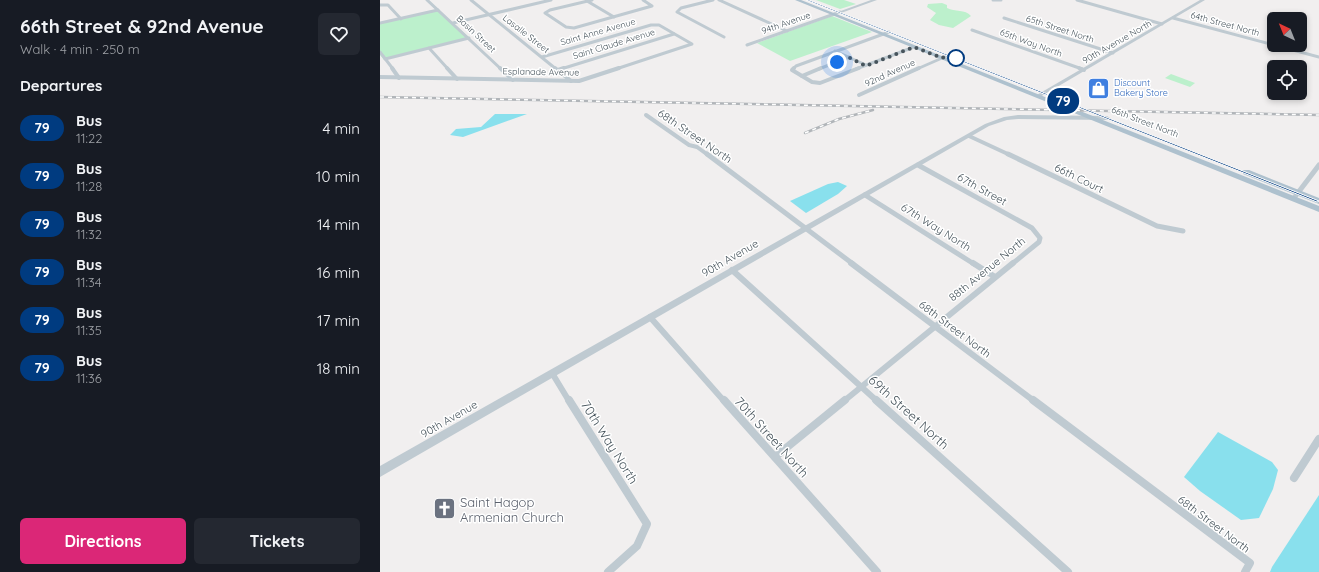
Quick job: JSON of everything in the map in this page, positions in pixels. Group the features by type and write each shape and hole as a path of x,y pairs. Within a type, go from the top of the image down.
{"main road":[{"name":"66th Street North","path":"797,0 942,58 1107,118 1198,157 1296,196 1319,209"},
{"name":"66th Street North","path":"808,0 949,55 1091,118 1198,157"},
{"name":"66th Street North","path":"1296,196 1319,201"}],"street":[{"name":"Basin Street","path":"427,0 513,80"},
{"name":"Lasalle Street","path":"471,0 572,81"},
{"path":"453,23 551,0"},
{"path":"592,0 545,13 569,28 652,6 643,0"},
{"path":"713,0 677,11 724,37"},
{"path":"718,0 787,31"},
{"name":"94th Avenue","path":"747,45 875,0"},
{"path":"992,0 1001,0"},
{"path":"1077,0 1162,24"},
{"name":"90th Avenue North","path":"1042,95 1203,0"},
{"path":"587,1 614,17"},
{"path":"380,5 388,5 401,19"},
{"path":"380,23 438,10"},
{"name":"65th Street North","path":"1004,18 1113,53"},
{"name":"64th Street North","path":"1173,18 1267,43"},
{"name":"Saint Anne Avenue","path":"542,57 651,25 659,25 674,34"},
{"name":"65th Way North","path":"972,30 1084,70"},
{"path":"889,32 835,51 791,69 802,76 820,83 914,47"},
{"name":"Esplanade Avenue","path":"380,78 584,80 692,44 674,34"},
{"name":"Saint Claude Avenue","path":"558,70 674,34"},
{"path":"385,59 469,38"},
{"path":"428,48 457,79"},
{"path":"835,51 866,66"},
{"path":"380,52 398,78"},
{"name":"64th Street North","path":"1300,52 1319,57"},
{"name":"92nd Avenue","path":"859,95 949,55"},
{"path":"802,76 848,57"},
{"name":"68th Street North","path":"646,115 690,145 697,147 804,230 1250,563 1245,572"},
{"name":"90th Avenue","path":"380,472 987,125 1006,118 1107,118"},
{"name":"66th Court","path":"969,136 1157,226 1183,231"},
{"name":"67th Street","path":"918,165 1036,232"},
{"path":"1296,196 1319,165"},
{"name":"67th Way North","path":"865,194 995,277"},
{"name":"88th Avenue North","path":"774,457 1039,242 1040,238 1036,232"},
{"name":"69th Street North","path":"732,270 1068,572"},
{"name":"70th Street North","path":"650,317 877,572"},
{"name":"70th Way North","path":"552,373 646,524 644,537 631,554 608,572"},
{"path":"1294,478 1319,439"}],"green space":[{"path":"816,0 844,0 856,4 840,9"},
{"path":"942,3 947,5 947,8 966,12 971,16 953,28 939,25 930,20 936,13 927,7 928,4"},
{"path":"438,10 470,38 384,60 380,55 380,23"},
{"path":"832,16 872,32 790,61 757,43"},
{"path":"1171,74 1195,83 1190,87 1165,78"}],"water":[{"path":"495,114 527,114 463,137 450,135 456,129 481,127"},
{"path":"838,182 847,186 838,194 806,213 790,201 828,184"},
{"path":"1218,432 1272,462 1278,470 1273,489 1259,518 1241,520 1200,491 1184,477"},
{"path":"1319,495 1319,572 1270,572 1272,567"}],"railway":[{"path":"380,97 1319,115"},
{"path":"805,133 839,119 873,110"}],"bus line":[{"name":"79","path":"808,0 1319,201"}],"place":[{"name":"Discount Bakery Store","path":"1099,88"},
{"name":"Saint Hagop Armenian Church","path":"445,509"}],"route":[{"path":"837,62 848,57 866,66 914,47 942,58 949,55 956,58"}]}
